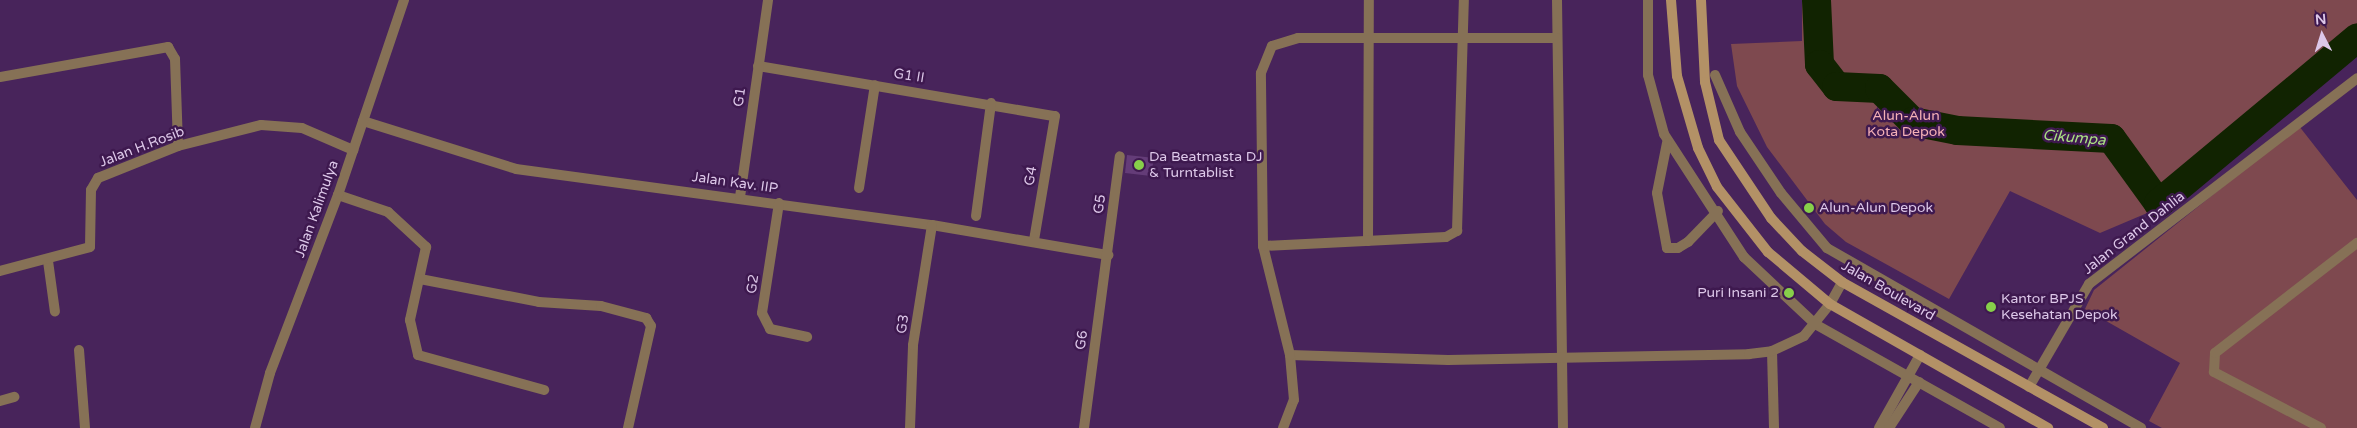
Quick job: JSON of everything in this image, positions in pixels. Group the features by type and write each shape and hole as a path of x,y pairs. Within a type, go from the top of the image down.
{"main road":[{"path":"1671,0 1677,76 1698,148 1717,187 1768,252 1830,304 2048,428"},
{"name":"Jalan Boulevard","path":"1701,0 1705,82 1719,140 1771,218 1802,250 1842,282 2103,428"}],"street":[{"name":"Jalan Kalimulya","path":"255,428 270,374 338,195 404,0"},
{"name":"G1","path":"740,197 768,0"},
{"path":"1368,241 1371,40 1369,0"},
{"path":"1263,246 1446,237 1457,231 1464,0"},
{"path":"1557,0 1563,357 1562,428"},
{"path":"1648,0 1648,75 1667,143 1718,211 1744,257 1815,324 2000,428"},
{"path":"1283,428 1294,400 1290,355 1263,246 1262,73 1272,46 1298,38 1463,40 1557,38"},
{"path":"0,77 168,46 175,59 178,146"},
{"name":"G1 II","path":"758,66 991,103 1055,116"},
{"path":"1715,75 1740,132 1781,192 1827,248 2141,428"},
{"name":"Jalan Grand Dahlia","path":"2029,387 2037,369 2089,284 2357,78"},
{"path":"859,188 875,85"},
{"path":"976,216 991,103"},
{"name":"G4","path":"1034,240 1055,116"},
{"name":"Jalan Kav. IIP","path":"363,120 516,169 740,197 1034,240 1108,255"},
{"name":"Jalan H.Rosib","path":"0,271 48,261 90,247 91,190 98,178 178,146 261,125 302,128 352,150"},
{"path":"1667,143 1657,192 1667,248 1678,248 1688,242 1718,211"},
{"name":"G5","path":"1108,255 1120,156"},
{"path":"338,195 388,212 421,238 426,247 410,320 418,356 544,390"},
{"name":"G2","path":"779,203 762,313 770,329 807,337"},
{"name":"G3","path":"910,428 913,345 932,225"},
{"path":"2321,428 2214,372 2215,354 2357,243"},
{"name":"G6","path":"1084,428 1108,255"},
{"path":"48,261 55,312"},
{"path":"420,279 540,302 601,306 646,318 651,326 628,428"},
{"path":"1290,355 1448,360 1772,351 1804,336 1830,304 1842,282"},
{"path":"79,350 85,428"},
{"path":"1772,351 1774,428"},
{"path":"1879,428 1920,355"},
{"path":"1889,428 1918,382"},
{"path":"0,401 14,397"}],"green space":[{"name":"Alun-Alun Kota Depok","path":"1802,0 2357,0 2357,40 2277,99 2264,121 2159,208 2100,233 2010,191 1949,299 1846,242 1825,224 1767,147 1737,86 1731,44 1802,41"},
{"path":"2299,126 2357,200 2357,428 2162,428 2149,421 2180,363 2085,309 2094,290"}],"building":[{"name":"Da Beatmasta DJ & Turntablist","path":"1127,155 1154,158 1151,176 1125,173"}],"waterway":[{"name":"Cikumpa","path":"1816,0 1819,64 1836,86 1879,88 1912,121 1957,130 2111,138 2158,203 2357,37"}],"place":[{"name":"Da Beatmasta DJ & Turntablist","path":"1139,165"},
{"name":"Alun-Alun Depok","path":"1809,208"},
{"name":"Puri Insani 2","path":"1789,293"},
{"name":"Kantor BPJS Kesehatan Depok","path":"1991,307"}]}
